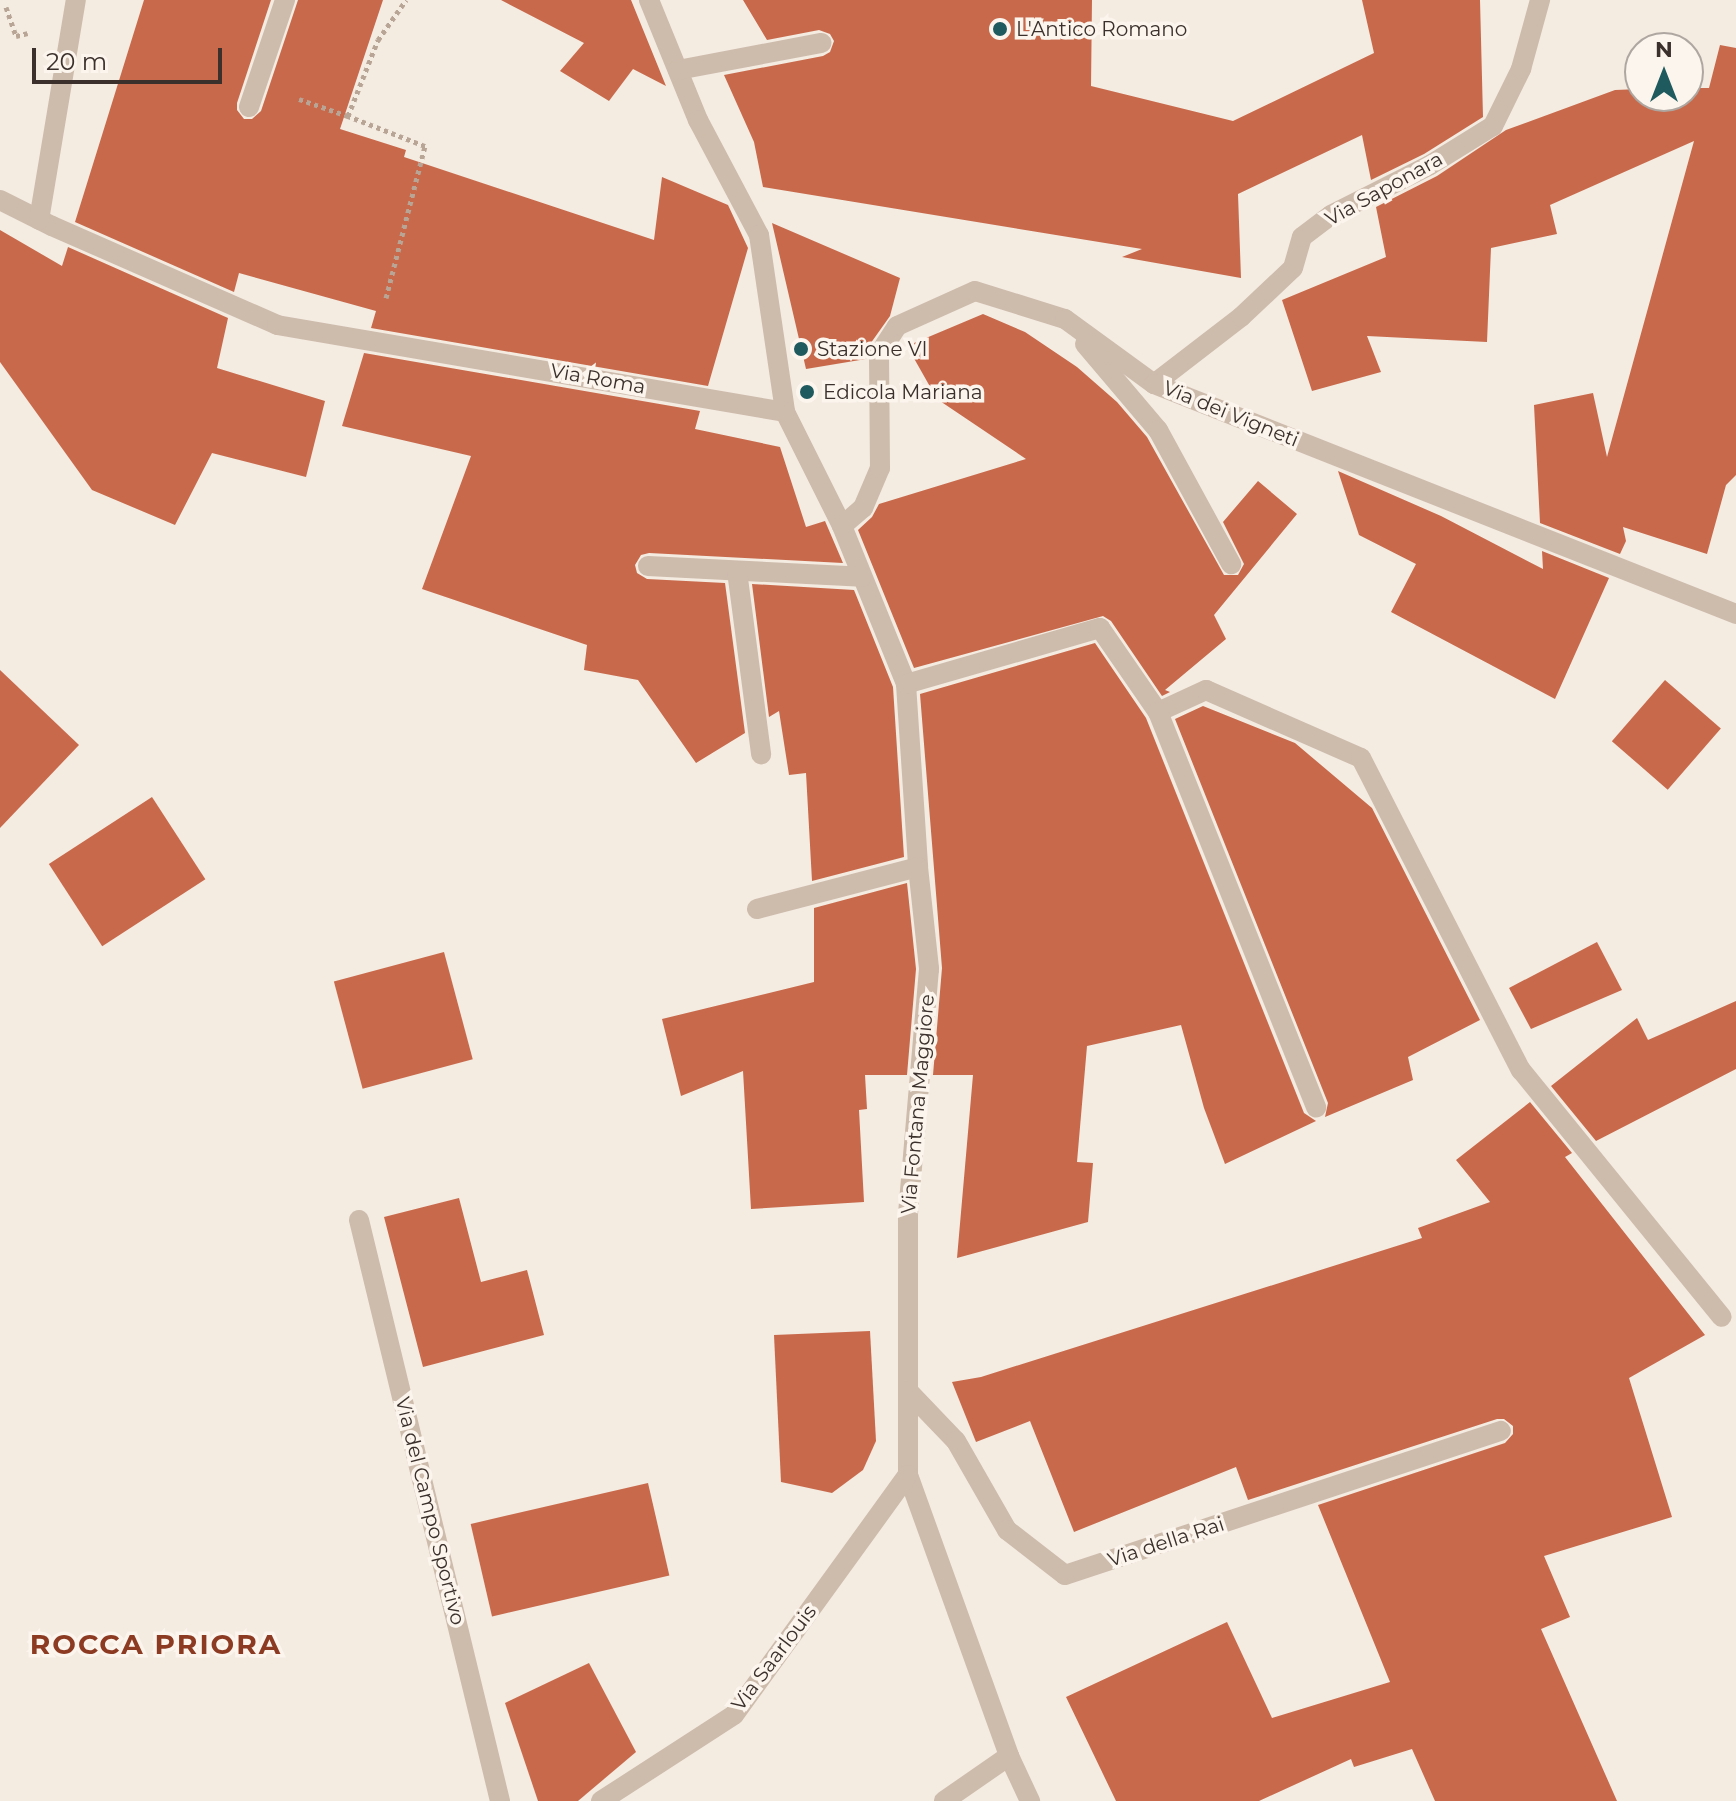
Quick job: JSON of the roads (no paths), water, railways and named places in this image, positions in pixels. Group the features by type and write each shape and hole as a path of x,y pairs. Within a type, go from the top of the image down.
{"street":[{"path":"39,220 76,0"},
{"path":"249,107 285,0"},
{"path":"649,0 698,120 759,235 785,412"},
{"name":"Via Saponara","path":"1154,384 1241,317 1293,268 1302,237 1361,198 1430,165 1493,126 1521,69 1540,0"},
{"path":"678,70 821,43"},
{"name":"Via Roma","path":"0,200 277,325 375,339 785,412"},
{"name":"Via dei Vigneti","path":"842,526 863,508 880,468 879,354 897,326 975,291 1065,319 1154,384 1736,614"},
{"path":"1065,319 1158,430 1231,564"},
{"name":"Via Fontana Maggiore","path":"785,412 842,526 906,684 918,867 929,969 908,1213 908,1475 1009,1756 1030,1801"},
{"path":"648,566 862,577"},
{"path":"737,571 761,754"},
{"path":"906,684 1100,628 1158,712 1316,1108"},
{"path":"1158,712 1206,690 1361,758 1521,1070 1722,1317"},
{"path":"757,909 918,867"},
{"name":"Via del Campo Sportivo","path":"359,1220 500,1801"},
{"name":"Via della Rai","path":"908,1391 956,1441 1007,1530 1065,1575 1501,1431"},
{"name":"Via Saarlouis","path":"601,1801 734,1715 908,1475"},
{"path":"944,1801 1009,1756"}],"place":[{"name":"L'Antico Romano","path":"1000,29"},
{"name":"Stazione VI","path":"801,349"},
{"name":"Edicola Mariana","path":"807,392"}],"district":[{"name":"ROCCA PRIORA","path":"156,1644"}]}
